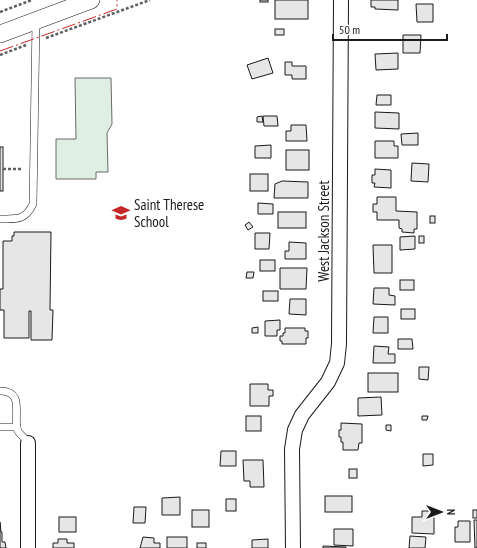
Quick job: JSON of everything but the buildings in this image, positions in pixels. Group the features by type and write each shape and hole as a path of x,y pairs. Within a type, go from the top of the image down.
{"street":[{"path":"0,34 91,0"},
{"name":"West Jackson Street","path":"292,548 292,448 295,430 302,415 328,382 337,363 339,344 341,0"},
{"path":"28,442 28,548"}],"lane":[{"path":"0,219 21,218 30,212 33,204 36,21"},
{"path":"0,391 7,391 13,396 17,404 17,427 19,433 26,438 28,442"},
{"path":"0,428 17,427"}],"path":[{"path":"0,12 32,0"},
{"path":"0,55 150,0"},
{"path":"3,169 34,169"}],"green space":[{"path":"75,78 111,78 112,124 107,133 108,172 96,172 96,179 56,179 56,139 76,139"}],"power":[{"path":"0,51 117,9 117,0"}],"place":[{"name":"Saint Therese School","path":"121,213"}]}
